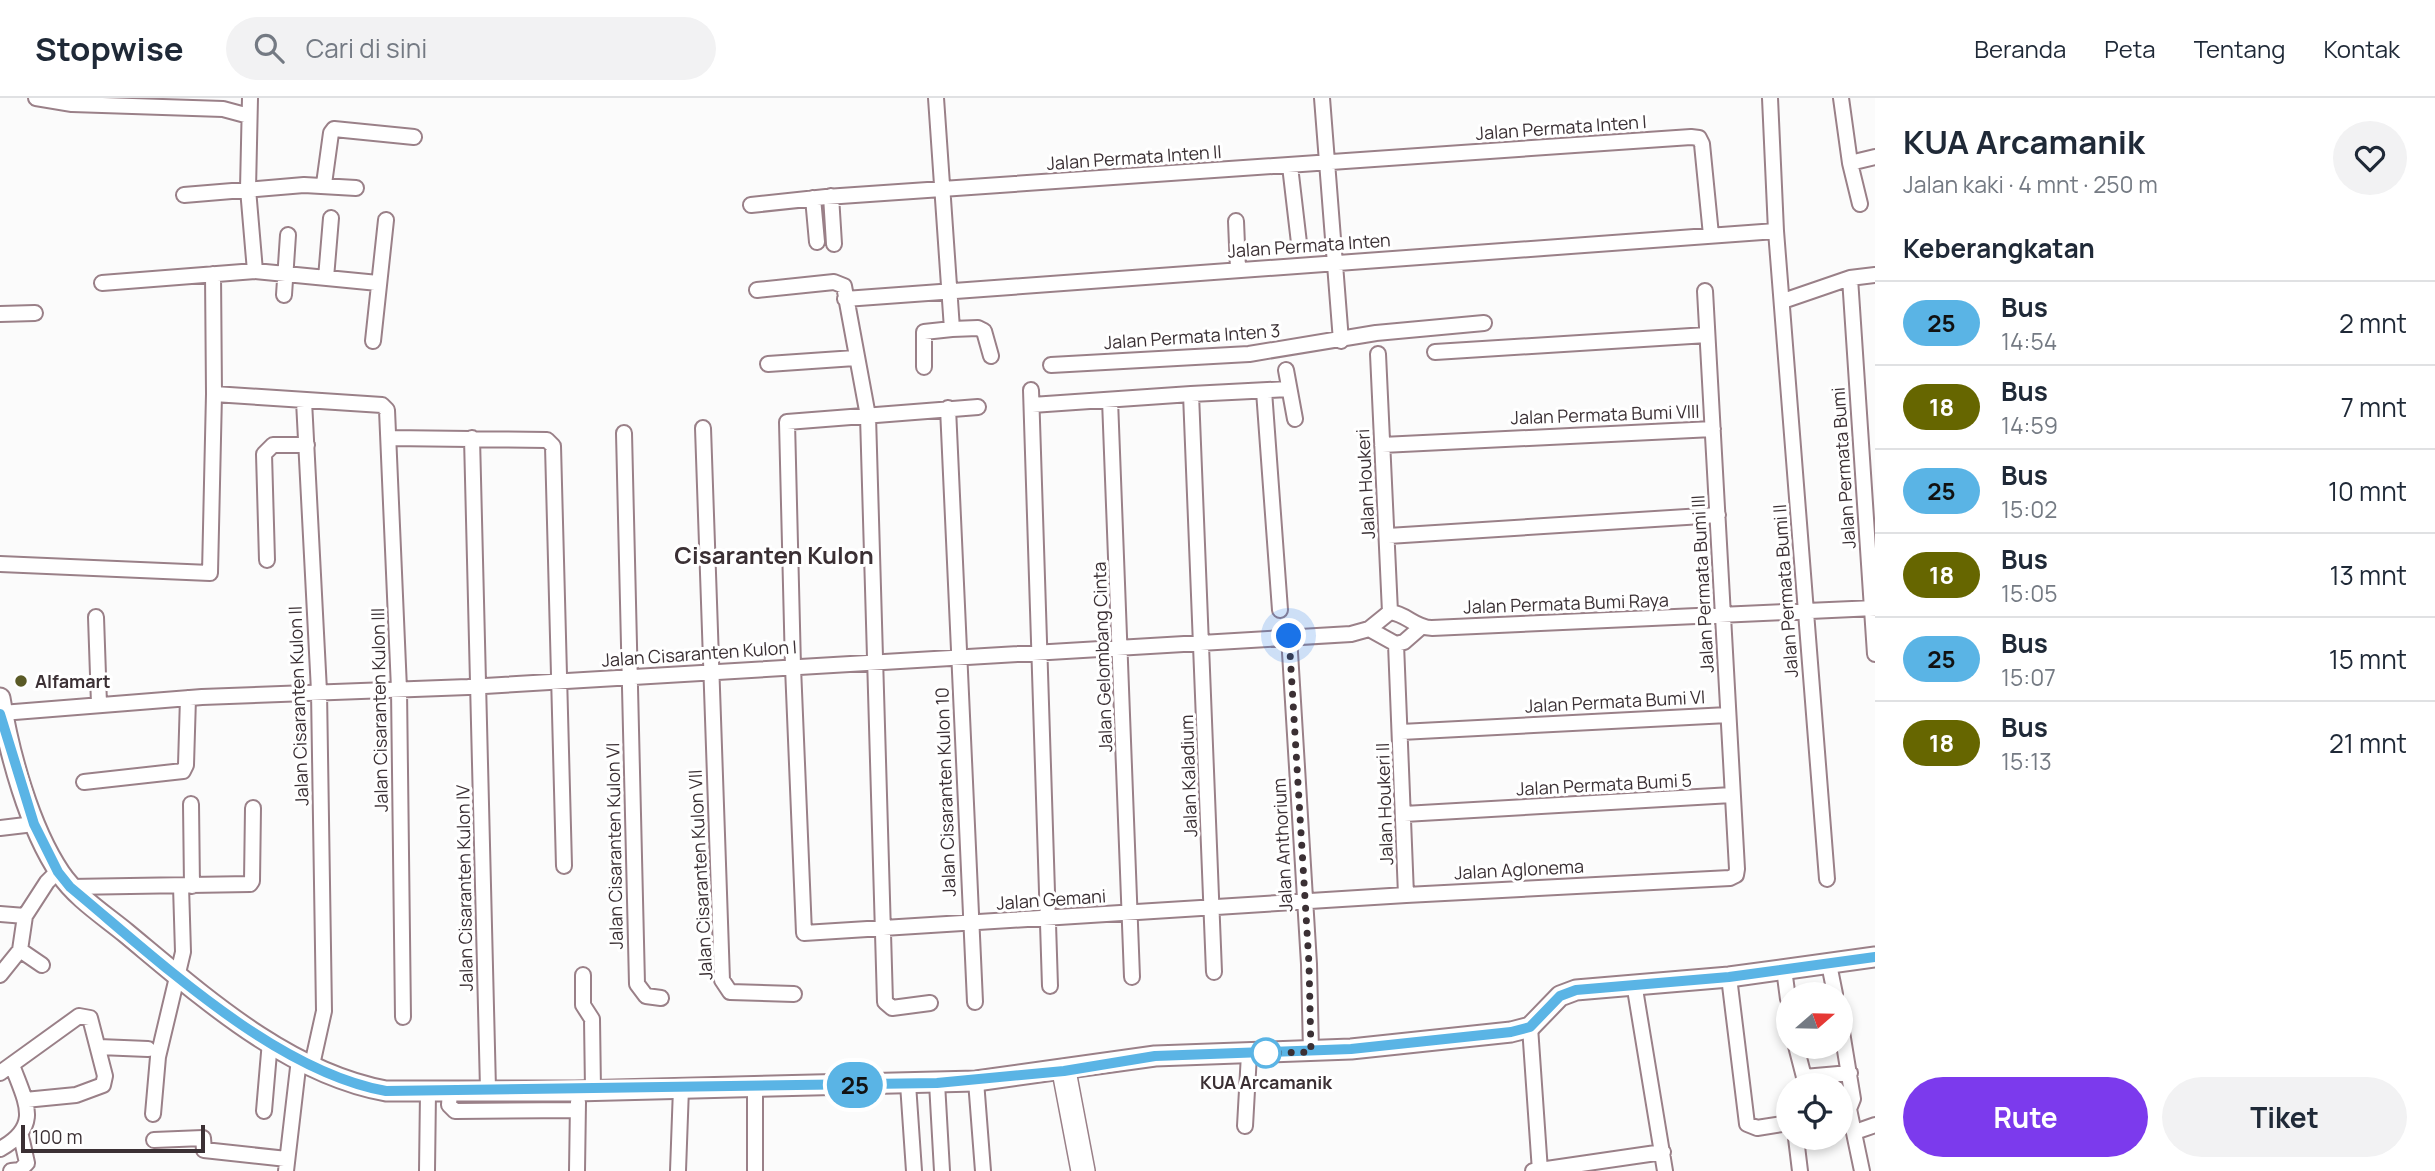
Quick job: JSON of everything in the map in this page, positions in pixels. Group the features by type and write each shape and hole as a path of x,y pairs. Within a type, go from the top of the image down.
{"main road":[{"path":"1,708 34,824 64,879 178,976 270,1041 355,1086 386,1091 488,1089 583,1097 681,1088 937,1083 1064,1071 1155,1056 1311,1052 1511,1032 1530,1027 1560,996 1569,992 1634,983 1729,977 1875,957"},
{"path":"1064,1071 1083,1171"}],"street":[{"path":"36,98 72,104 155,102 222,109 248,116"},
{"path":"250,98 248,189 255,271"},
{"path":"936,98 952,329"},
{"path":"1322,98 1341,341"},
{"name":"Jalan Permata Bumi II","path":"1770,98 1776,232 1827,879"},
{"path":"1841,98 1850,163 1860,204"},
{"path":"324,184 331,133 334,129 414,137"},
{"name":"Jalan Permata Inten I","path":"1329,163 1699,138 1702,144 1711,235"},
{"path":"1850,163 1875,157"},
{"name":"Jalan Permata Inten II","path":"751,205 813,198 1329,163"},
{"path":"1290,166 1299,243"},
{"path":"184,195 324,184 356,188"},
{"path":"831,197 834,244"},
{"path":"813,198 817,242"},
{"path":"326,278 331,218"},
{"path":"373,341 386,220"},
{"path":"1236,221 1238,269"},
{"name":"Jalan Permata Inten","path":"845,299 1776,232"},
{"path":"284,295 288,236"},
{"path":"102,284 255,271 378,283"},
{"path":"0,564 209,573 212,568 213,274"},
{"path":"1783,301 1850,278 1875,275"},
{"name":"Jalan Permata Bumi","path":"1850,278 1875,654"},
{"path":"757,290 840,282 844,286 855,358 868,416 885,1002 892,1008 930,1003"},
{"name":"Jalan Permata Bumi III","path":"1705,291 1736,875"},
{"path":"0,314 34,313"},
{"name":"Jalan Permata Inten 3","path":"1051,365 1249,354 1341,341 1376,333 1484,323"},
{"path":"925,367 924,332 978,328 984,331 991,356"},
{"path":"1435,352 1707,335"},
{"name":"Jalan Houkeri","path":"1378,354 1390,612"},
{"path":"768,365 855,358"},
{"path":"1286,370 1295,419"},
{"path":"1051,986 1031,398 1110,400 1289,389"},
{"path":"1264,391 1280,610"},
{"path":"214,394 304,401"},
{"name":"Jalan Kaladium","path":"1191,394 1214,972"},
{"name":"Jalan Gelombang Cinta","path":"1110,400 1132,913 1132,977"},
{"name":"Jalan Cisaranten Kulon III","path":"304,401 382,405 387,410 399,690 403,1017"},
{"name":"Jalan Cisaranten Kulon II","path":"287,1165 306,1062 324,1011 319,691 304,401"},
{"path":"793,667 787,453 790,420 978,407"},
{"name":"Jalan Cisaranten Kulon 10","path":"948,408 969,924 975,1002"},
{"path":"703,428 712,672"},
{"name":"Jalan Permata Bumi VIII","path":"1382,445 1499,437 1713,429"},
{"name":"Jalan Cisaranten Kulon VI","path":"624,433 637,984 646,996 661,998"},
{"path":"390,438 547,440 553,446 564,866"},
{"name":"Jalan Cisaranten Kulon IV","path":"472,438 488,1089"},
{"path":"267,560 264,454 273,445 307,445"},
{"path":"1388,536 1718,515"},
{"name":"Jalan Permata Bumi Raya","path":"1420,628 1873,608"},
{"path":"1369,629 1383,640 1396,644 1404,642 1420,628 1405,616 1390,612"},
{"name":"Jalan Cisaranten Kulon I","path":"1,708 319,691 561,682 1351,634 1369,629 1390,612"},
{"path":"96,617 99,704"},
{"name":"Jalan Anthorium","path":"1289,636 1311,1052"},
{"path":"1396,644 1401,732"},
{"name":"Jalan Gemani","path":"793,667 803,930 807,934 1304,901"},
{"name":"Jalan Cisaranten Kulon VII","path":"712,672 722,980 730,992 794,994"},
{"path":"84,782 183,771 186,765 187,698"},
{"name":"Jalan Permata Bumi VI","path":"1504,726 1728,715"},
{"name":"Jalan Houkeri II","path":"1406,894 1401,732 1504,726"},
{"name":"Jalan Permata Bumi 5","path":"1404,814 1732,795"},
{"path":"153,1114 158,1056 183,952 191,804"},
{"path":"0,975 20,950 25,916 47,882 64,879 187,886 250,884 253,808"},
{"path":"0,828 34,824"},
{"name":"Jalan Aglonema","path":"1304,901 1730,878 1736,875"},
{"path":"0,914 25,916"},
{"path":"20,950 42,965"},
{"path":"1829,964 1833,982"},
{"path":"1784,970 1786,982"},
{"path":"577,1171 592,1020 583,1006 583,975"},
{"path":"1729,977 1747,1124 1757,1128 1776,1125"},
{"path":"1634,983 1665,1171"},
{"path":"0,1149 21,1136 27,1128 25,1100 6,1069 79,1016 90,1018 105,1076 103,1085 76,1095 25,1100"},
{"path":"1530,1027 1538,1170 1663,1152"},
{"path":"264,1111 270,1041"},
{"path":"99,1047 148,1049"},
{"path":"1245,1126 1249,1054"},
{"path":"1847,1059 1850,1073"},
{"path":"975,1081 982,1171"},
{"path":"937,1083 942,1171"},
{"path":"908,1084 914,1171"},
{"path":"755,1086 755,1171"},
{"path":"678,1171 681,1088"},
{"path":"450,1091 449,1105 454,1111 583,1097"},
{"path":"427,1171 428,1092"},
{"path":"1853,1124 1862,1171"},
{"path":"1855,1132 1875,1125"},
{"path":"11,1171 20,1170 27,1163 21,1136"},
{"path":"153,1140 203,1138 204,1150 287,1165"},
{"path":"1797,1150 1800,1171"}],"bus line":[{"name":"25","path":"0,714 2,713 34,824 58,872 70,887 178,976 252,1031 299,1059 355,1086 386,1091 578,1091 937,1083 1064,1071 1120,1059 1155,1056 1351,1049 1511,1032 1530,1027 1560,996 1576,990 1729,977 1875,957"}],"place":[{"name":"Alfamart","path":"21,681"},
{"name":"KUA Arcamanik","path":"1266,1053"}],"district":[{"name":"Cisaranten Kulon","path":"774,554"}],"route":[{"path":"1266,1053 1311,1052 1309,964 1289,636"}]}
